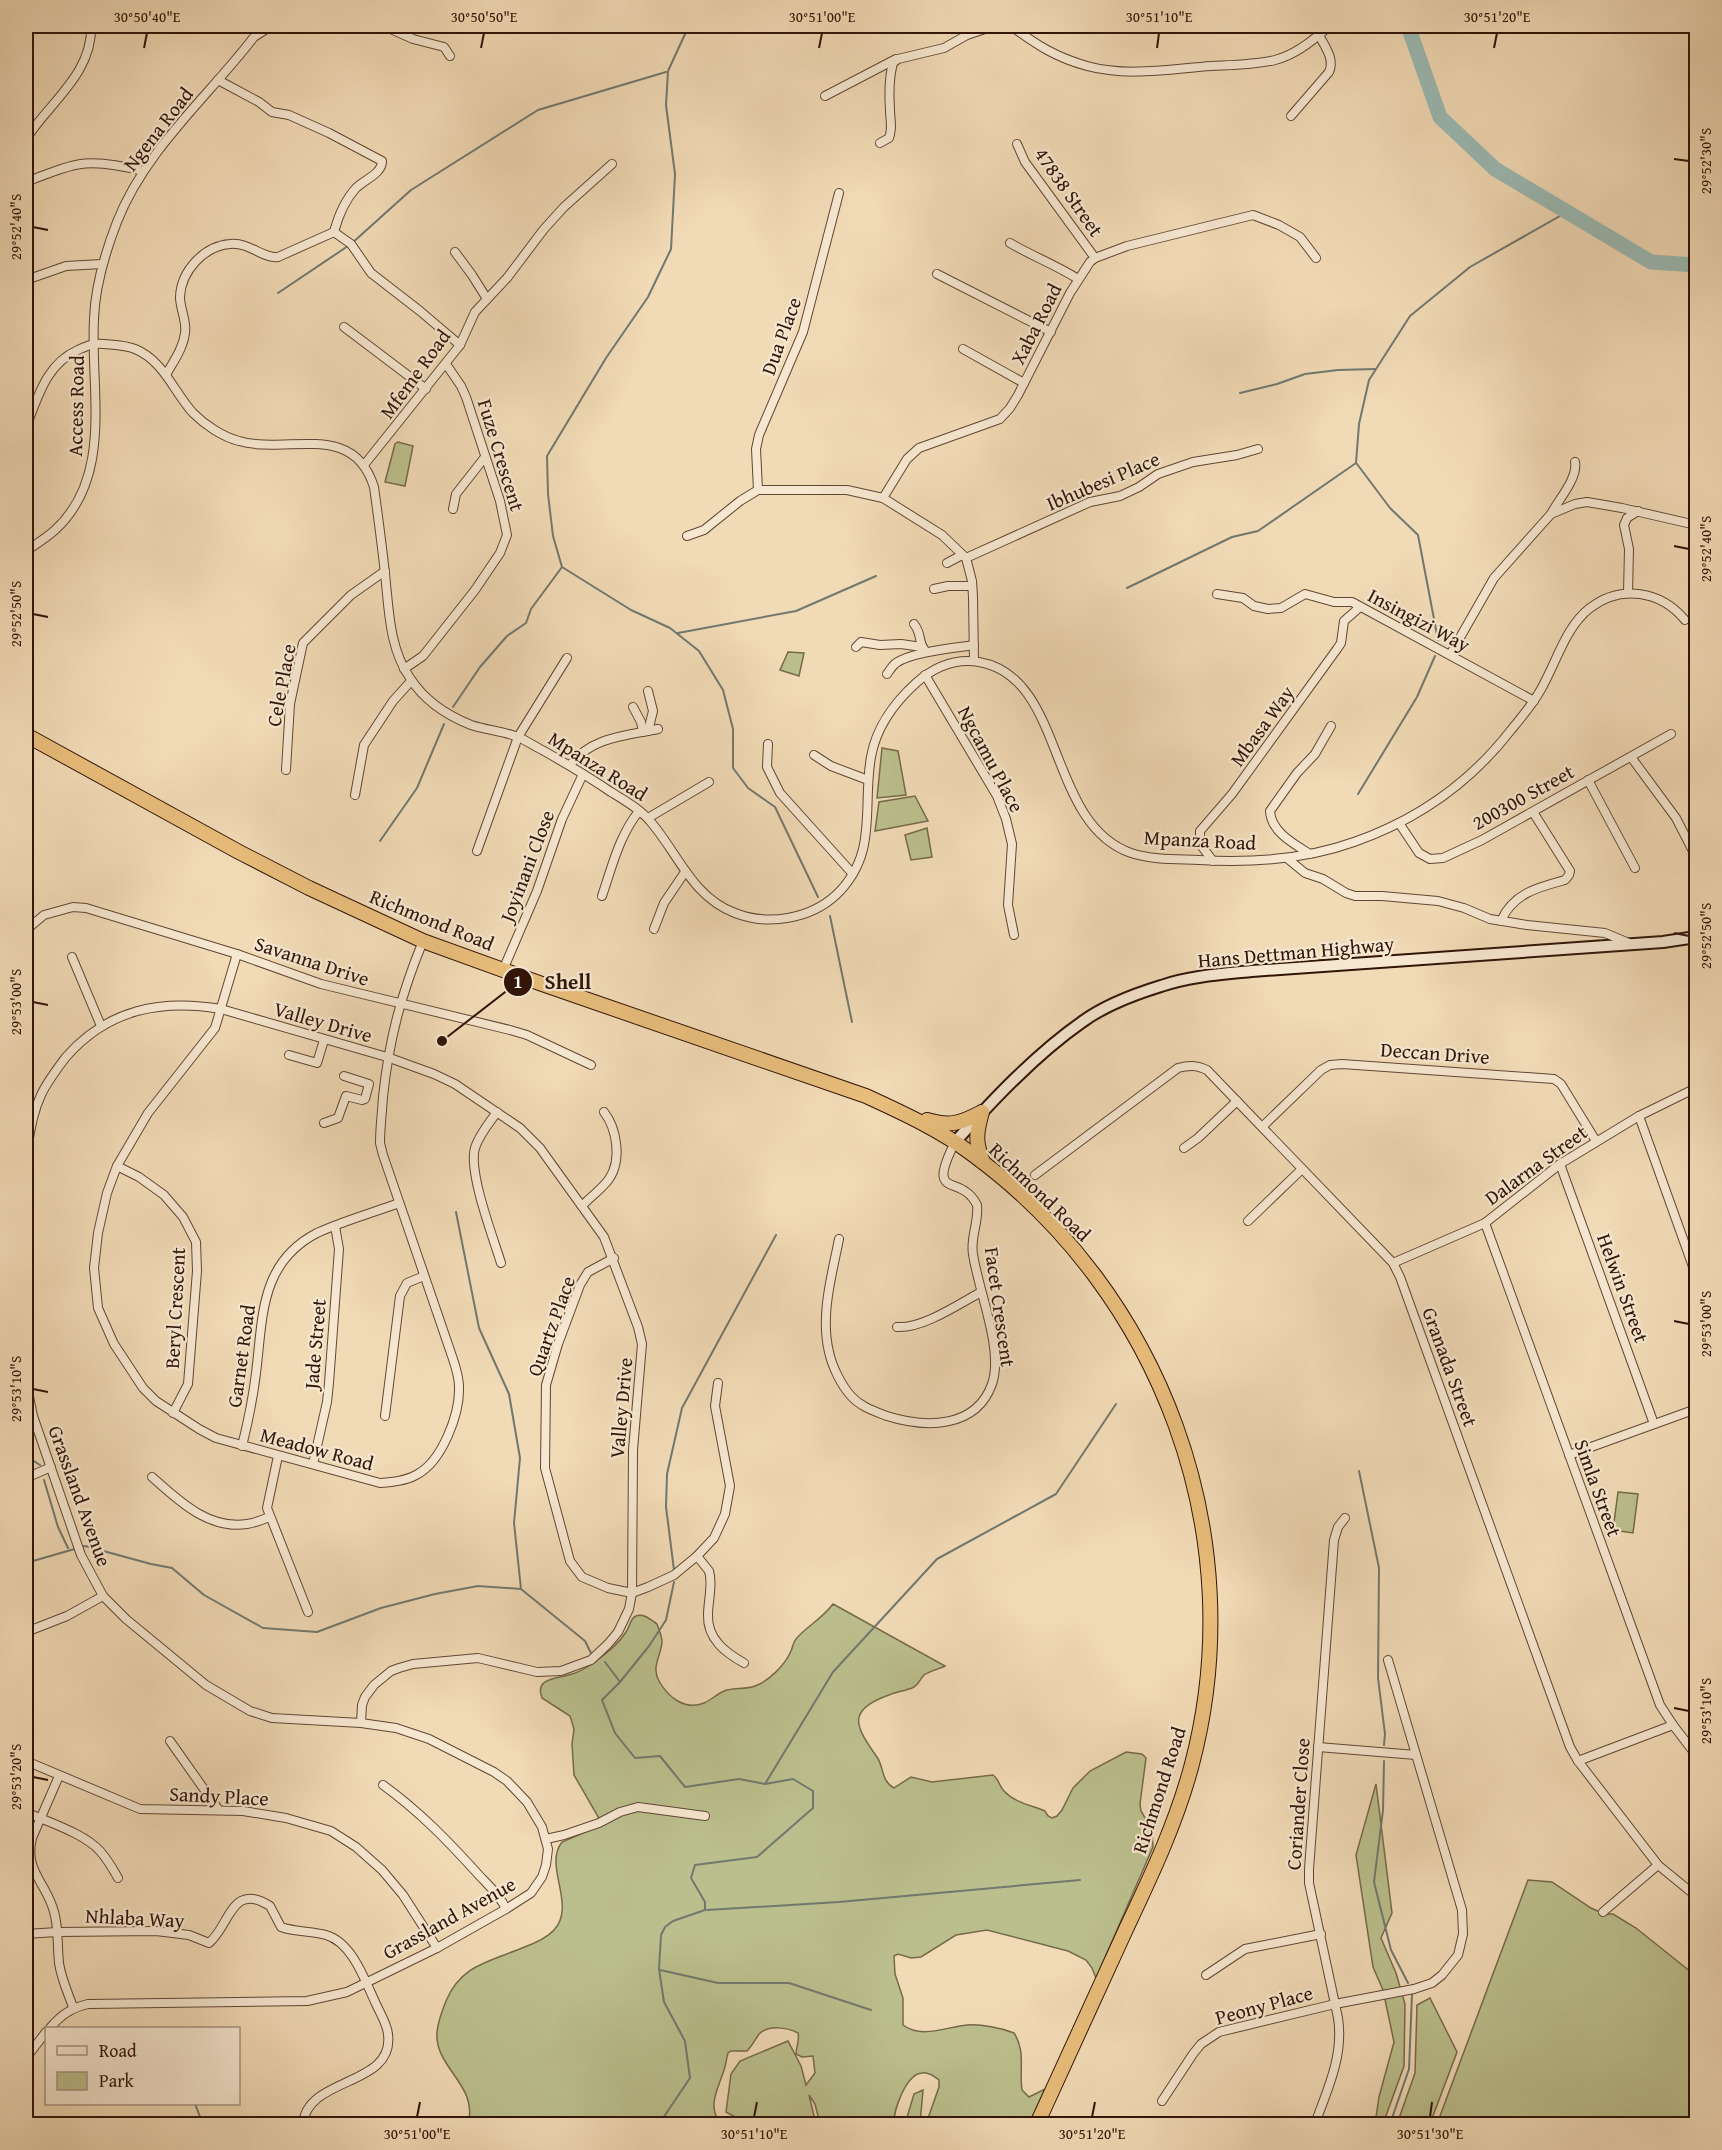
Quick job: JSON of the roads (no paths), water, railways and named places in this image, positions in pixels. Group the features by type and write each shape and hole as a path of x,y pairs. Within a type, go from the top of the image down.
{"highway":[{"name":"Richmond Road","path":"26,735 239,852 309,888 423,941 866,1096 899,1111 955,1142 984,1163 1042,1215 1076,1251 1105,1289 1143,1351 1170,1406 1194,1481 1207,1550 1211,1603 1209,1671 1205,1706 1192,1765 1171,1829 1037,2124"},
{"path":"899,1111 941,1125 961,1122 982,1112"},
{"path":"982,1112 976,1144 984,1163"}],"street":[{"path":"26,139 47,110 67,88 86,59 91,26"},
{"name":"Ngena Road","path":"93,343 95,302 102,264 117,221 143,171 254,37 271,26"},
{"path":"384,26 413,39 444,46 450,56"},
{"path":"825,96 888,61 944,48 967,35 993,26"},
{"path":"1011,26 1042,48 1066,59 1107,70 1140,72 1276,60 1304,47 1329,26"},
{"path":"1291,116 1331,67 1330,58 1319,35"},
{"path":"880,143 889,138 892,130 891,71 893,63 899,59"},
{"path":"166,375 182,348 185,335 180,298 181,287 185,274 196,260 228,244 249,246 269,257 278,257 333,232 356,188 380,169 383,163 379,158 289,115 272,112 259,102 218,80"},
{"name":"47838 Street","path":"1017,144 1025,162 1095,258"},
{"path":"26,182 70,164 85,162 117,165 143,171"},
{"name":"Mfeme Road","path":"364,465 460,345 469,323 487,298 507,278 544,229 564,207 612,164"},
{"name":"Dua Place","path":"758,490 756,455 759,435 803,332 839,193"},
{"path":"1095,258 1127,246 1253,215 1279,225 1300,237 1316,258"},
{"path":"333,232 351,244 371,273 460,345"},
{"path":"1010,243 1078,279"},
{"path":"455,252 487,298"},
{"name":"Xaba Road","path":"883,498 918,448 1000,419 1010,408 1078,279 1095,258"},
{"path":"26,280 66,266 102,264"},
{"path":"937,274 1051,332"},
{"path":"344,327 426,389"},
{"path":"26,427 46,377 52,368 62,359 93,343 135,349 150,358 166,375 193,413 212,428 233,439 266,445 330,444 351,453 364,465"},
{"name":"Access Road","path":"26,551 55,530 70,514 84,491 91,472 94,449 93,343"},
{"path":"963,349 1024,383"},
{"name":"Fuze Crescent","path":"405,669 423,656 475,590 504,546 507,535 506,524 461,386 446,364"},
{"name":"Ibhubesi Place","path":"947,563 1090,502 1120,496 1158,474 1193,462 1258,449"},
{"path":"453,509 456,494 485,457"},
{"path":"1450,655 1494,578 1551,514 1574,478 1575,462"},
{"name":"Mpanza Road","path":"364,465 371,475 374,487 391,626 398,655 411,681 429,701 445,712 472,725 518,737 570,765 639,811 648,818 685,872 709,899 742,916 765,919 788,918 811,911 838,893 857,866 866,839 871,754 880,729 910,689 925,675 950,663 974,662 999,669 1014,678 1029,693 1080,808 1098,830 1116,845 1131,853 1152,857 1254,861 1288,859 1357,841 1400,823 1463,782 1501,743 1534,701 1575,622 1595,604 1607,597 1628,593 1654,596 1677,610 1685,620"},
{"path":"687,536 704,530 740,501 758,490 848,490 883,498 942,535 964,556 972,586 974,662"},
{"path":"1551,514 1575,504 1587,502 1696,525"},
{"path":"1628,593 1629,549 1624,525 1627,518 1638,511"},
{"name":"Cele Place","path":"286,770 290,704 303,643 351,595 385,571"},
{"path":"934,589 948,586 972,586"},
{"name":"Insingizi Way","path":"1217,594 1243,598 1263,609 1281,608 1302,594 1334,602 1349,602 1534,701"},
{"name":"Mbasa Way","path":"1213,861 1200,844 1200,831 1227,801 1294,710 1341,643 1344,621 1360,607"},
{"path":"914,624 920,632 925,650"},
{"path":"856,647 861,642 880,645 901,644 925,650"},
{"path":"886,674 901,660 925,650 974,645"},
{"path":"477,851 518,737 567,658"},
{"name":"Ngcamu Place","path":"925,675 997,796 1006,819 1012,844 1008,905 1014,935"},
{"path":"355,795 364,745 393,701 411,681"},
{"path":"645,732 654,711 648,691"},
{"path":"633,706 645,732"},
{"path":"1310,854 1273,824 1270,811 1297,773 1315,754 1331,726"},
{"path":"570,765 588,746 658,729"},
{"name":"200300 Street","path":"1400,823 1419,853 1434,860 1482,840 1671,734"},
{"path":"768,744 767,766 780,793 852,873"},
{"path":"814,755 831,766 868,780"},
{"path":"1631,757 1676,818 1696,856"},
{"name":"Joyinani Close","path":"503,970 537,891 562,819 583,774"},
{"path":"1588,780 1635,868"},
{"path":"648,818 709,782"},
{"path":"602,896 622,837 639,811"},
{"path":"1501,921 1514,901 1534,889 1565,880 1569,875 1569,871 1533,812"},
{"path":"1288,859 1305,873 1323,879 1355,896 1438,901 1501,921 1605,933 1634,945"},
{"path":"654,929 664,903 685,872"},
{"name":"Savanna Drive","path":"26,930 44,915 73,907 86,908 237,954 321,984 527,1035 591,1065"},
{"name":"Hans Dettman Highway","path":"955,1142 982,1112 1053,1044 1083,1020 1119,1002 1163,985 1199,977 1252,971 1634,945 1696,937"},
{"name":"Meadow Road","path":"237,954 215,1028 148,1113 117,1166 106,1193 94,1268 98,1308 114,1344 137,1379 156,1401 207,1435 380,1483 417,1475 434,1460 447,1436 456,1412 459,1385 453,1359 380,1143 387,1057 400,1003 423,941"},
{"path":"72,957 101,1026"},
{"path":"26,1154 34,1114 41,1094 57,1069 76,1047 101,1026 127,1014 152,1007 195,1004 221,1009"},
{"name":"Valley Drive","path":"221,1009 387,1057 434,1074 455,1084 520,1128 536,1143 604,1237 614,1258 638,1327 643,1354 633,1450 632,1593 629,1609 618,1632 591,1659 561,1671 537,1672 486,1659 465,1657 399,1668 391,1671 374,1685 365,1697 362,1704 361,1723"},
{"path":"289,1055 317,1063 324,1040"},
{"name":"Deccan Drive","path":"1262,1127 1321,1070 1330,1065 1342,1064 1554,1079 1562,1084 1596,1141"},
{"name":"Granada Street","path":"1035,1175 1178,1068 1189,1065 1207,1070 1393,1263 1566,1737 1578,1761 1658,1865 1696,1896"},
{"path":"324,1123 338,1118 346,1096 365,1099 369,1084 344,1076"},
{"name":"Dalarna Street","path":"1393,1263 1485,1223 1560,1164 1639,1116 1696,1088"},
{"path":"1184,1148 1198,1138 1237,1101"},
{"path":"496,1112 479,1138 474,1150 473,1167 501,1263"},
{"path":"582,1206 608,1180 615,1164 614,1129 604,1112"},
{"path":"1639,1116 1696,1275"},
{"name":"Facet Crescent","path":"839,1239 827,1303 826,1330 829,1352 835,1369 850,1396 870,1410 900,1420 934,1424 956,1420 975,1411 987,1397 993,1382 994,1368 988,1318 972,1253 977,1205 974,1199 943,1177 942,1169 955,1142"},
{"name":"Helwin Street","path":"1560,1164 1654,1424"},
{"name":"Beryl Crescent","path":"117,1166 139,1177 164,1195 183,1217 196,1242 197,1271 188,1384 173,1413"},
{"path":"1248,1221 1302,1169"},
{"name":"Garnet Road","path":"242,1446 253,1399 261,1316 268,1289 287,1256 316,1234 399,1203"},
{"name":"Simla Street","path":"1485,1223 1660,1705 1672,1725 1696,1755"},
{"name":"Jade Street","path":"312,1464 327,1402 329,1383 339,1249 335,1226"},
{"name":"Quartz Place","path":"614,1258 596,1267 584,1278 558,1344 546,1385 545,1468 564,1544 574,1568 593,1583 632,1593"},
{"path":"385,1416 400,1296 407,1283 424,1276"},
{"path":"897,1327 912,1326 943,1313 981,1292"},
{"name":"Grassland Avenue","path":"26,1382 33,1416 81,1555 103,1596 126,1619 183,1668 206,1685 250,1711 272,1718 361,1723 396,1728 429,1739 494,1772 507,1781 527,1802 536,1815 546,1839 546,1865 542,1877 531,1893 437,1948 347,1992 307,2001 88,2004 74,2007"},
{"path":"632,1593 674,1575 697,1556 714,1538 722,1525 730,1495 730,1486 715,1406 718,1383"},
{"path":"1569,1455 1696,1409"},
{"path":"278,1456 268,1503 269,1517 308,1612"},
{"path":"26,1478 51,1467"},
{"path":"152,1477 184,1504 202,1516 215,1521 246,1524 269,1517"},
{"name":"Coriander Close","path":"1315,2124 1340,2050 1340,2027 1309,1875 1334,1539 1338,1527 1345,1518"},
{"path":"697,1556 710,1576 708,1618 711,1634 729,1654 744,1663"},
{"path":"26,1632 67,1616 103,1596"},
{"name":"Peony Place","path":"1162,2100 1192,2054 1201,2044 1218,2032 1335,2004 1414,1989 1432,1983 1451,1966 1462,1945 1464,1922 1462,1910 1388,1660"},
{"path":"1578,1761 1672,1725"},
{"path":"170,1741 218,1809"},
{"path":"1318,1747 1416,1755"},
{"name":"Sandy Place","path":"26,1761 140,1809 218,1809 272,1815 331,1831 356,1847 382,1870 403,1895 437,1948"},
{"path":"51,2027 74,2007 59,1965 52,1903 31,1864 30,1846 59,1776"},
{"path":"383,1785 407,1802 441,1833 506,1909"},
{"path":"546,1839 564,1835 638,1807 705,1816"},
{"path":"26,1812 94,1845 102,1852 118,1878"},
{"path":"1603,1912 1658,1865"},
{"name":"Nhlaba Way","path":"57,1932 156,1931 189,1935 209,1942 237,1903 243,1900 255,1900 270,1906 281,1926 329,1936 342,1944 365,1982"},
{"path":"26,1934 57,1932"},
{"path":"1206,1975 1245,1949 1321,1934"},
{"path":"303,2124 314,2102 370,2071 386,2052 388,2030 365,1982"},
{"path":"26,2058 45,2033"}],"waterway":[{"path":"698,26 686,32 668,71 666,105 675,174 671,249 648,297 606,358 547,456 548,494 553,536 562,567 631,610 670,628 699,651 723,690 733,729 733,768 748,788 775,807 818,897"},
{"path":"1408,26 1440,117 1495,169 1651,262 1696,265"},
{"path":"278,293 351,244 411,190 538,110 666,72"},
{"path":"1127,588 1232,537 1258,531 1356,463 1359,424 1369,380 1410,316 1470,267 1567,212"},
{"path":"1691,265 1696,297"},
{"path":"1240,393 1305,374 1375,369"},
{"path":"1357,464 1390,508 1418,535 1438,640"},
{"path":"453,707 480,667 507,636 526,623 531,609 562,567"},
{"path":"678,633 796,611 876,576"},
{"path":"1358,794 1417,697 1435,656"},
{"path":"380,841 417,788 444,724"},
{"path":"830,916 852,1022"},
{"path":"26,1034 26,1043"},
{"path":"456,1212 479,1328 509,1394 520,1458 514,1523 521,1589"},
{"path":"674,1570 666,1507 667,1474 682,1408 776,1235"},
{"path":"765,1784 833,1672 937,1559 1056,1494 1116,1404"},
{"path":"26,1456 40,1465"},
{"path":"1359,1471 1379,1568 1378,1678 1385,1734 1384,1745"},
{"path":"44,1480 58,1527 68,1548"},
{"path":"26,1563 85,1546 172,1568 204,1595 263,1628 317,1632 381,1608 435,1594 478,1586 521,1589 585,1641 591,1653"},
{"path":"620,1682 649,1646 666,1620 674,1582"},
{"path":"605,1662 620,1682 602,1700 615,1733 635,1758 660,1756 685,1787 739,1779 765,1784 793,1779 813,1791 813,1808 757,1857 695,1865 691,1878 705,1902 705,1910 673,1921 665,1927 661,1935 659,1969 664,2002 685,2041 690,2078 659,2124"},
{"path":"1384,1761 1383,1810 1374,1882 1391,1950 1408,1983"},
{"path":"707,1910 839,1902 1080,1880"},
{"path":"660,1970 718,1983 789,1983 871,2010"},
{"path":"1390,2124 1409,2069 1412,1994"},
{"path":"195,2105 203,2124"}],"place":[{"name":"Shell","path":"442,1041"}]}
